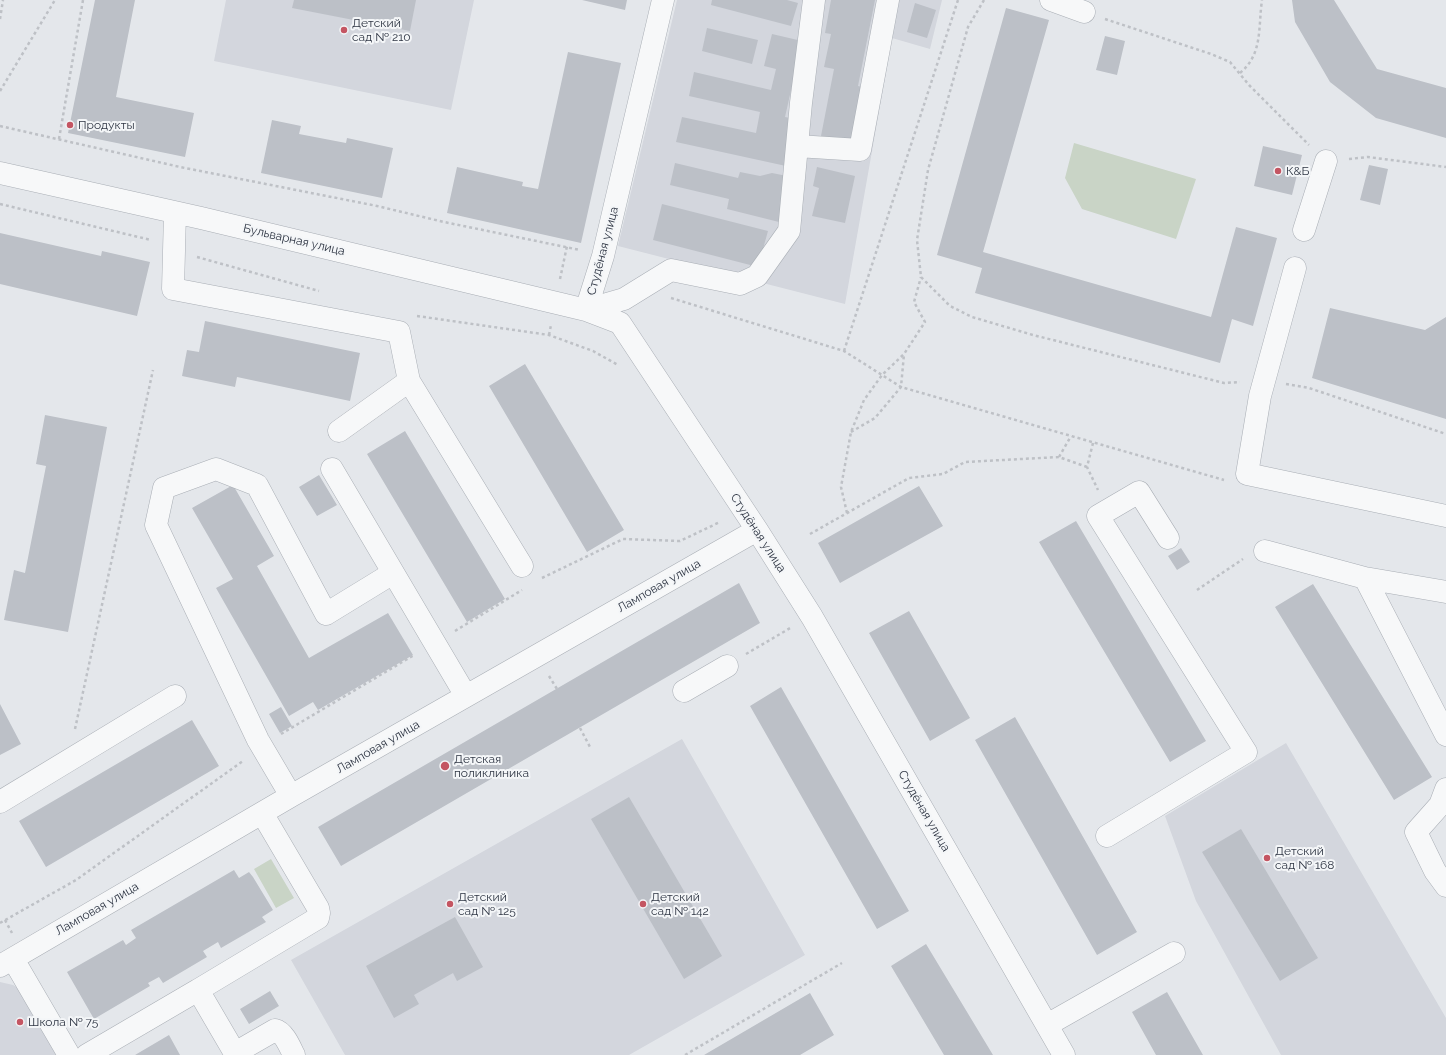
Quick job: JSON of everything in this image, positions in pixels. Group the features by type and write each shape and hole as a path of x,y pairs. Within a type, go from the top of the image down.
{"street":[{"name":"Студёная улица","path":"663,0 603,256 586,310 620,323 757,530 812,617 1064,1055"},
{"path":"586,310 624,299 671,270 740,284 757,276 789,231 814,0"},
{"path":"797,146 860,150 888,0"},
{"path":"1051,0 1084,12"},
{"path":"1304,230 1326,161"},
{"name":"Бульварная улица","path":"0,174 175,213 586,310"},
{"path":"175,213 173,289 399,332 409,381 522,566"},
{"path":"1295,268 1265,381 1247,474 1446,516"},
{"path":"339,431 409,381"},
{"path":"291,796 262,747 156,526 164,488 216,469 257,485 326,614 393,573"},
{"path":"332,469 466,696"},
{"path":"1107,836 1246,752 1098,516 1139,492 1168,538"},
{"name":"Ламповая улица","path":"6,963 291,796 757,530"},
{"path":"1255,554 1365,578 1446,592"},
{"path":"1365,578 1446,735"},
{"path":"684,691 727,666"},
{"path":"0,802 175,696"},
{"path":"1446,789 1440,805 1416,832 1435,871 1446,886"},
{"path":"87,1055 318,918 318,908 262,813"},
{"path":"1047,1025 1174,953"},
{"path":"6,963 68,1055"},
{"path":"198,990 236,1054 275,1030 283,1035 294,1055"}],"path":[{"path":"0,19 3,0"},
{"path":"0,91 55,0"},
{"path":"59,139 83,0"},
{"path":"844,351 958,0"},
{"path":"847,513 841,487 851,432 864,400 882,375 904,354 925,322 914,302 921,277 917,240 928,170 968,27 984,0"},
{"path":"1240,73 1249,66 1258,47 1262,0"},
{"path":"1084,12 1211,54 1230,62 1326,161 1368,157 1446,167"},
{"path":"0,126 180,167 377,206 444,222 587,251"},
{"path":"0,204 157,241 174,251 323,292"},
{"path":"556,302 567,246"},
{"path":"921,277 950,306 972,318 1033,335 1224,383 1265,381"},
{"path":"664,296 844,351 901,387 1227,481"},
{"path":"399,332 398,313 549,335 593,351"},
{"path":"851,432 874,418 901,387 904,354"},
{"path":"68,761 153,370"},
{"path":"1309,388 1446,434"},
{"path":"1059,457 1071,436"},
{"path":"1093,443 1087,467 1093,482"},
{"path":"810,534 909,478 943,474 965,462 1059,457 1087,467"},
{"path":"540,580 623,539 680,541 725,520"},
{"path":"1197,590 1255,554"},
{"path":"0,923 76,880 279,735 526,588"},
{"path":"727,666 812,617"},
{"path":"580,728 590,747"},
{"path":"685,1055 842,963"}],"shaded area":[{"name":"Детский сад № 210","path":"226,0 474,0 451,110 214,61"},
{"path":"677,0 942,0 930,49 892,38 845,304 618,246"},
{"name":"Детский сад № 142","path":"682,739 805,955 629,1055 345,1055 291,960"},
{"name":"Детский сад № 168","path":"1286,743 1446,1018 1446,1055 1281,1055 1196,901 1165,816"},
{"name":"Школа № 75","path":"0,982 13,985 20,989 59,1055 0,1055"}],"green space":[{"path":"1074,143 1196,179 1176,239 1082,209 1065,178"},
{"path":"271,859 294,898 276,908 254,869"}],"building":[{"path":"95,0 135,0 116,97 194,113 185,157 68,133"},
{"path":"294,0 416,0 410,31 292,8"},
{"path":"582,0 627,0 625,10"},
{"path":"712,0 787,0 798,3 791,26 711,5"},
{"path":"831,0 875,0 858,86 867,88 856,144 821,136 834,69 824,67 831,34 825,33"},
{"path":"1292,0 1334,0 1377,69 1446,88 1446,138 1376,118 1330,82 1295,22"},
{"path":"915,3 936,10 927,38 907,32"},
{"path":"1006,8 1049,20 983,252 1211,317 1236,227 1277,238 1253,326 1232,319 1220,363 975,293 982,268 937,255"},
{"path":"707,28 758,40 752,64 702,51"},
{"path":"772,34 802,41 785,117 796,119 786,166 676,142 682,117 756,133 760,112 689,96 694,72 771,90 776,69 764,66"},
{"path":"1105,36 1125,41 1117,75 1096,70"},
{"path":"568,52 621,63 581,243 447,213 457,167 523,182 522,186 538,189"},
{"path":"272,120 301,126 299,134 346,143 347,138 393,148 382,198 261,173"},
{"name":"К&Б","path":"1263,146 1302,155 1292,195 1254,186"},
{"path":"675,163 738,178 740,172 760,176 772,173 792,177 783,223 727,209 729,199 670,185"},
{"path":"1369,165 1388,169 1380,205 1360,200"},
{"path":"817,167 855,176 845,223 812,216 819,188 813,186"},
{"path":"662,204 768,231 758,267 653,240"},
{"path":"0,233 101,256 102,251 150,262 137,316 0,284"},
{"path":"1330,308 1425,330 1446,317 1446,419 1312,378"},
{"path":"205,321 360,353 350,401 237,377 235,387 182,376 187,350 199,352"},
{"path":"525,364 624,530 587,552 489,386"},
{"path":"45,415 107,427 68,632 4,620 14,570 25,573 46,466 36,464"},
{"path":"405,431 505,599 467,622 367,454"},
{"path":"319,475 337,505 317,516 299,487"},
{"path":"233,485 274,556 257,566 309,658 388,613 413,655 318,710 313,702 289,716 216,588 233,579 192,508"},
{"path":"919,486 943,526 840,583 818,543"},
{"path":"1076,521 1206,741 1170,762 1039,542"},
{"path":"1181,548 1190,562 1177,570 1168,556"},
{"path":"739,583 760,623 341,866 318,827"},
{"path":"1313,584 1432,777 1394,800 1275,607"},
{"path":"909,611 970,718 930,741 869,633"},
{"path":"781,687 909,911 877,929 750,706"},
{"path":"0,704 21,744 0,755"},
{"path":"281,707 292,726 280,733 269,714"},
{"path":"1015,717 1137,932 1097,955 975,740"},
{"path":"192,720 219,766 46,867 19,821"},
{"path":"629,797 722,956 684,979 591,819"},
{"path":"1241,829 1318,958 1280,981 1202,852"},
{"path":"234,870 239,878 249,872 253,877 273,910 262,917 266,922 221,948 218,942 203,951 207,957 163,983 159,977 148,983 150,986 94,1019 67,972 123,940 126,945 136,938 131,930"},
{"path":"455,917 483,967 457,981 453,973 414,995 419,1004 394,1018 366,966"},
{"path":"926,944 993,1055 944,1055 891,966"},
{"path":"270,991 279,1006 249,1024 240,1009"},
{"path":"1167,992 1203,1055 1156,1055 1132,1012"},
{"path":"810,993 834,1035 800,1055 704,1055"},
{"path":"169,1035 180,1055 135,1055"}],"place":[{"name":"Детский сад № 210","path":"344,30"},
{"name":"Продукты","path":"70,125"},
{"name":"К&Б","path":"1278,171"},
{"name":"Детская поликлиника","path":"445,766"},
{"name":"Детский сад № 168","path":"1267,858"},
{"name":"Детский сад № 125","path":"450,904"},
{"name":"Детский сад № 142","path":"643,904"},
{"name":"Школа № 75","path":"20,1022"}]}
